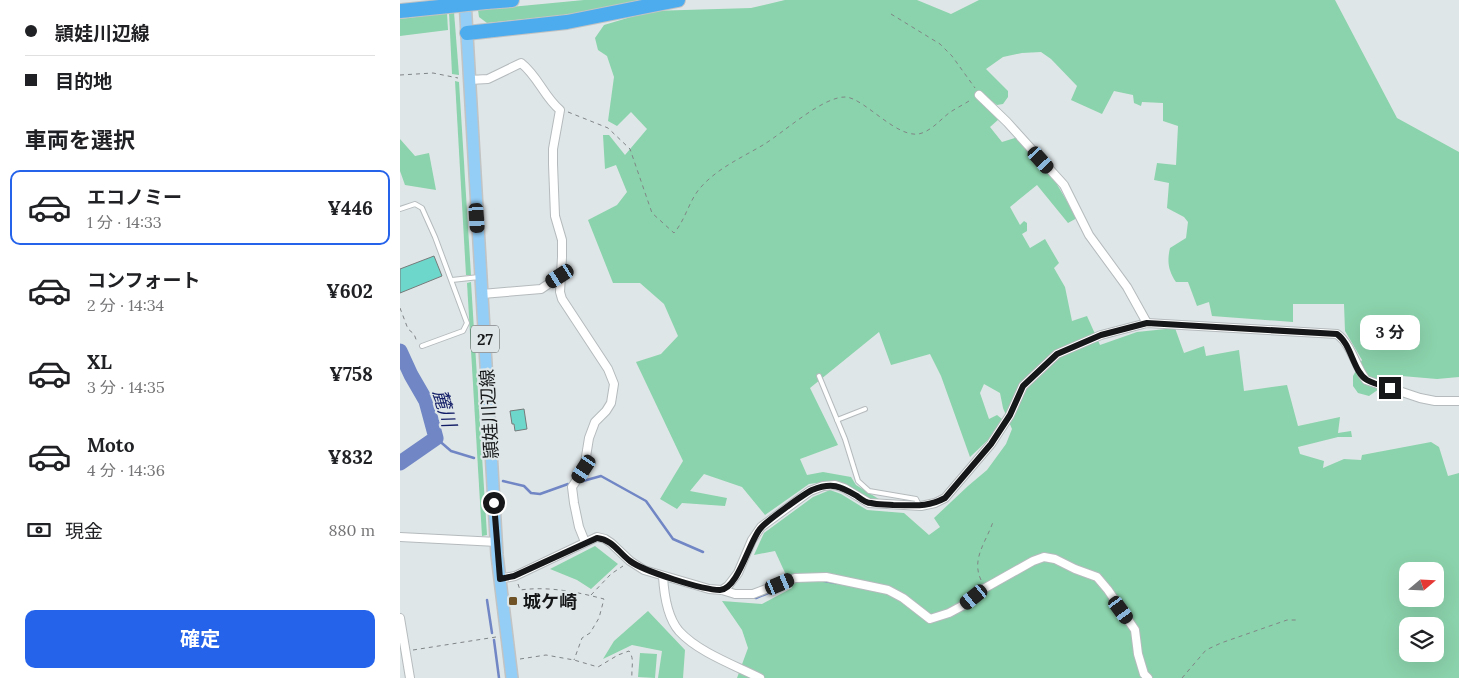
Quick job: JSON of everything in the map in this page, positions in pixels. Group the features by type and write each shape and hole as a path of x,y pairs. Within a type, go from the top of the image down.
{"highway":[{"path":"400,3 426,0"},
{"path":"400,11 512,0"},
{"path":"467,34 568,22 678,0"}],"main road":[{"name":"頴娃川辺線","path":"465,0 497,542 512,678"}],"street":[{"path":"469,80 488,78 521,63 528,69 550,100 560,110 553,156 556,216 562,240 560,292 562,300 608,369 614,384 611,403 595,422 589,438 584,469 572,487 579,527 585,542"},
{"path":"979,95 1008,122 1064,185 1088,235 1127,287 1147,323"},
{"path":"482,294 542,289 560,276"},
{"path":"722,590 728,586 738,573 752,540 761,527 810,491 823,486 835,485 844,488 869,503 921,506 935,503 945,498 991,444 1010,415 1023,386 1045,364 1057,354 1101,335 1147,323 1337,334 1344,340 1366,380 1420,398 1459,400"},
{"path":"400,537 497,542"},
{"path":"500,579 514,576 597,538 605,539 630,561 644,570 709,589 735,594 753,594 795,578 826,577 888,590 903,598 930,618 949,613 962,606 985,588 1033,561 1044,557 1055,559 1097,577 1135,630 1138,654 1144,674 1148,678"},
{"path":"663,576 663,591 669,613 678,630 692,643 760,678"},
{"path":"400,618 410,678"}],"lane":[{"path":"400,209 415,204 422,208 436,236 466,321 466,327 462,332 422,346"},
{"path":"452,280 481,277"},
{"path":"819,376 845,439 858,481 869,491 916,499 921,506"},
{"path":"837,420 866,409"}],"path":[{"path":"560,110 608,128 630,149 652,213 674,233 682,223 699,189 711,177 728,164 764,144 802,117 826,103 844,97 852,98 890,124 909,134 921,134 979,95 963,70 940,44 891,14"},
{"path":"400,75 433,73 469,80"},
{"path":"400,308 408,329 414,334 418,344 422,346"},
{"path":"985,588 977,567 982,544 993,522"},
{"path":"591,595 611,574 630,561"},
{"path":"514,576 520,590 538,587 591,595 604,599 599,618 590,633 582,638 574,660"},
{"path":"1182,678 1206,650 1287,620 1296,620"},
{"path":"406,652 506,635"},
{"path":"510,661 546,655 598,667 629,651 632,655 632,678"}],"green space":[{"path":"584,0 661,0 593,12 487,23 479,17 478,10"},
{"path":"785,0 917,0 951,14 979,0 1335,0 1397,118 1459,152 1459,377 1437,379 1390,375 1379,389 1369,396 1358,393 1353,386 1353,376 1362,360 1345,331 1344,304 1293,304 1293,322 1212,316 1209,302 1197,306 1188,282 1176,282 1169,265 1170,248 1186,238 1188,222 1184,217 1167,208 1169,183 1154,180 1157,163 1176,165 1178,126 1163,121 1163,103 1142,102 1141,106 1134,103 1133,95 1114,91 1102,114 1071,100 1077,86 1051,59 1041,52 1003,57 986,69 1008,91 1008,97 1003,104 997,105 980,92 975,95 999,119 990,127 1002,142 1018,137 1052,176 1077,218 1068,223 1037,185 1010,207 1020,225 1024,221 1027,223 1027,231 1022,234 1030,248 1045,239 1059,263 1054,268 1065,287 1072,321 1087,316 1100,345 1137,332 1175,328 1184,353 1204,346 1206,356 1239,350 1244,391 1287,385 1298,426 1340,417 1338,433 1351,431 1352,437 1338,437 1298,447 1300,454 1324,461 1323,468 1344,459 1361,460 1362,455 1431,442 1439,447 1448,476 1459,473 1459,678 737,678 748,648 742,630 722,601 762,604 792,588 775,551 754,555 764,533 813,497 830,490 841,494 867,510 904,513 929,535 940,527 934,518 987,470 1006,444 1012,429 1003,408 1000,393 984,384 980,393 989,419 997,415 1002,419 988,440 970,457 941,376 930,354 891,365 879,332 810,388 838,445 800,459 807,475 823,472 851,477 856,485 882,501 870,499 847,485 832,481 809,484 765,515 742,487 704,474 690,491 727,498 725,506 682,503 677,509 660,499 683,461 636,362 661,354 678,336 664,304 640,283 613,283 588,220 617,205 627,192 616,165 605,169 603,135 609,135 625,155 647,129 631,112 617,126 608,121 614,77 607,56 598,50 595,38 604,25 651,11 751,8"},
{"path":"449,12 454,12 459,75 452,74"},
{"path":"447,13 448,30 400,36 400,19"},
{"path":"455,81 459,82 471,275 466,275"},
{"path":"400,139 415,156 429,153 436,190 405,185 400,171"},
{"path":"471,282 487,535 482,536 467,283"},
{"path":"595,546 618,564 591,589 577,580 550,569"},
{"path":"648,611 685,650 683,678 658,678 662,651 632,645 603,659 614,641"},
{"path":"640,653 657,654 655,678 638,677"}],"building":[{"path":"434,256 442,276 400,293 400,269"},
{"path":"524,409 527,429 515,431 510,411"}],"waterway":[{"name":"麓川","path":"400,351 426,401 436,438 400,463"},
{"path":"436,438 451,451 474,458"},
{"path":"583,481 601,476 646,501 673,539 703,552"},
{"path":"503,481 524,486 531,493 540,494 568,484"},
{"path":"819,580 836,583"},
{"path":"753,597 756,598 783,587"},
{"path":"487,600 492,633"},
{"path":"494,640 499,678"}],"place":[{"name":"城ケ崎","path":"513,601"}],"route":[{"path":"494,503 500,579 514,576 597,538 605,539 611,543 630,561 644,570 709,589 722,590 728,586 738,573 752,540 761,527 810,491 823,486 835,485 844,488 869,503 921,506 935,503 945,498 991,444 1010,415 1023,386 1057,354 1101,335 1147,323 1337,334 1344,340 1366,380 1390,388"}]}
